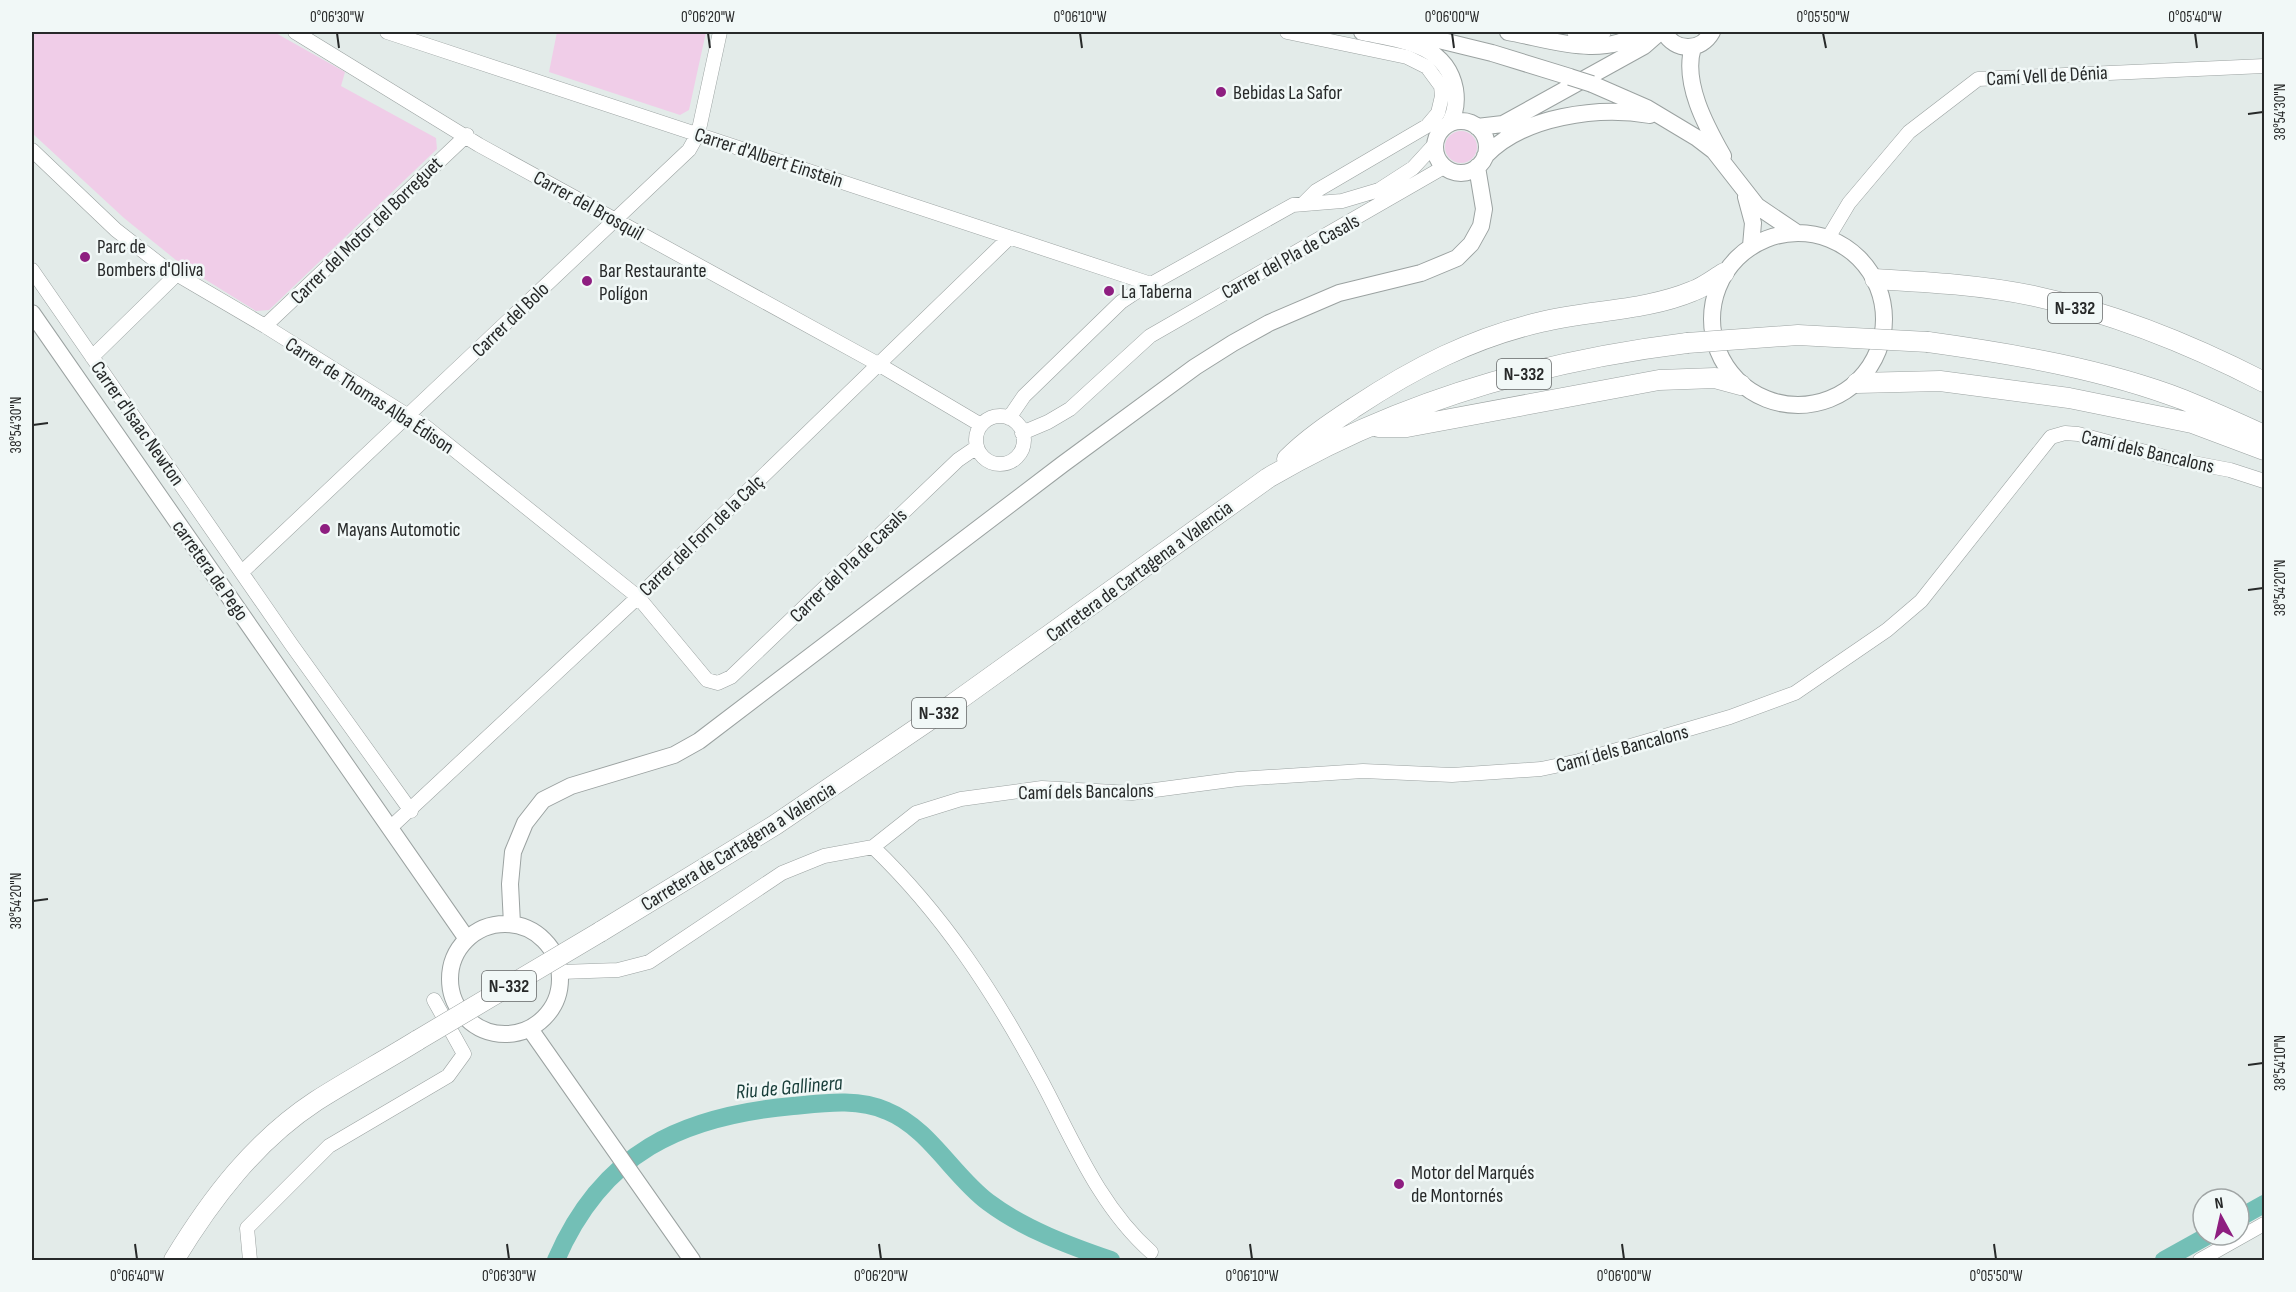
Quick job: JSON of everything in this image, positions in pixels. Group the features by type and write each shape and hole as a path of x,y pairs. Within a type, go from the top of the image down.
{"highway":[{"path":"1268,478 1307,439 1396,380 1451,351 1497,333 1542,321 1673,299 1696,290 1724,273"},
{"name":"N-332","path":"1875,279 1943,283 2033,296 2104,316 2215,357 2265,382"},
{"name":"Carretera de Cartagena a Valencia","path":"174,1260 208,1205 226,1183 275,1133 314,1102 775,825 953,704 1268,478 1306,456 1367,427 1425,404 1549,366 1632,350 1687,343 1798,335 1928,342 2036,360 2114,378 2184,400 2265,435"},
{"path":"1367,427 1407,427 1659,380 1715,378 1741,385"},
{"path":"1857,383 1940,381 2069,398 2192,423 2265,450"}],"main road":[{"path":"1362,32 1413,43 1429,50 1442,60 1453,80 1456,101 1454,115 1449,124 1440,132 1435,144 1437,157 1452,170 1469,177 1480,192"},
{"path":"1406,32 1492,53 1592,84 1669,120 1714,151 1744,193 1767,214 1797,233"},
{"path":"1508,32 1597,47 1665,35 1681,46 1693,47 1704,42 1712,32"},
{"path":"1477,127 1503,124 1643,39"},
{"path":"1693,47 1689,66 1696,94 1718,148 1733,176"},
{"path":"1452,170 1483,156 1522,132 1569,117 1622,112 1669,120"},
{"path":"512,924 510,885 513,852 525,823 543,800 571,786 674,754 699,741 1025,492 1195,367 1233,343 1269,323 1339,293 1448,264 1471,244 1481,226 1484,209 1480,192 1483,134 1477,127 1465,122 1449,124"},
{"path":"1483,156 1503,124"},
{"path":"1744,193 1753,223 1751,246"},
{"path":"1797,233 1828,238 1846,248 1862,262 1875,279 1884,310 1883,334 1876,357 1857,383 1828,400 1795,406 1776,403 1758,396 1741,385 1725,367 1714,344 1712,312 1714,295 1724,273 1751,246 1773,236 1797,233"},
{"name":"carretera de Pego","path":"32,313 467,939"},
{"path":"512,924 539,935 557,958 561,972 561,987 555,1004 544,1019 530,1029 515,1034 499,1035 483,1030 459,1011 452,996 450,973 457,951 467,939 488,927 512,924"},
{"path":"530,1029 692,1260"}],"street":[{"name":"Carrer del Brosquil","path":"295,32 467,135 479,145 878,364 981,425"},
{"name":"Carrer d'Albert Einstein","path":"387,32 1151,284"},
{"name":"Carrer del Bolo","path":"242,572 614,218 689,150 698,134 720,32"},
{"name":"Carrer del Pla de Casals","path":"1287,32 1418,61 1435,75 1441,86 1440,110 1427,126 1316,190 1304,203"},
{"path":"1574,32 1596,34 1604,32"},
{"name":"Camí Vell de Dénia","path":"1828,238 1849,203 1909,132 1978,79 2265,66"},
{"name":"Carrer del Motor del Borreguet","path":"265,326 467,135"},
{"name":"Carrer del Pla de Casals","path":"1009,418 1024,396 1121,302 1286,208 1304,203 1330,203 1370,194 1413,168 1435,144"},
{"name":"Carrer de Thomas Alba Édison","path":"32,150 116,230 177,274 426,427 638,597 707,680 718,683"},
{"name":"Carrer del Pla de Casals","path":"1022,433 1070,409 1150,336 1452,170"},
{"name":"Carrer del Forn de la Calç","path":"390,828 411,811 638,597 1009,238"},
{"name":"Carrer d'Isaac Newton","path":"32,270 411,811"},
{"path":"92,357 125,328 177,274"},
{"path":"995,417 1009,418 1017,423 1022,433 1021,450 1014,459 1004,463 987,460 977,447 976,436 981,425 995,417"},
{"name":"Camí dels Bancalons","path":"873,847 916,813 961,799 993,794 1042,788 1125,794 1238,779 1363,771 1452,775 1511,772 1579,761 1622,747 1696,729 1795,693 1887,630 1921,601 2051,437 2058,434 2078,434 2172,459 2230,470 2265,481"},
{"name":"Carrer del Pla de Casals","path":"718,683 730,677 958,460 977,447"},
{"path":"561,972 618,970 649,962 782,873 824,856 873,847 931,908 996,999 1098,1189 1126,1230 1151,1252"},
{"path":"250,1260 247,1228 329,1146 448,1076 464,1054 434,1000"},
{"path":"2200,1260 2265,1224"}],"shaded area":[{"path":"32,32 274,32 345,72 341,86 436,138 437,149 269,310 256,311 182,265 124,218 32,133"},
{"path":"557,32 706,32 689,110 680,115 549,72"},
{"path":"1461,131 1472,136 1477,147 1472,158 1461,163 1450,158 1445,147 1450,136"}],"waterway":[{"name":"Riu de Gallinera","path":"556,1260 575,1223 597,1192 622,1167 650,1147 681,1131 715,1119 753,1111 841,1103 876,1107 902,1119 928,1140 975,1191 1002,1212 1048,1236 1111,1260"},
{"name":"Riu de Gallinera","path":"2251,1211 2264,1204"},
{"name":"Riu de Gallinera","path":"2164,1260 2191,1245"}],"place":[{"name":"Bebidas La Safor","path":"1221,92"},
{"name":"Parc de Bombers d'Oliva","path":"85,257"},
{"name":"Bar Restaurante Polígon","path":"587,281"},
{"name":"La Taberna","path":"1109,291"},
{"name":"Mayans Automotic","path":"325,529"},
{"name":"Motor del Marqués de Montornés","path":"1399,1184"}]}
